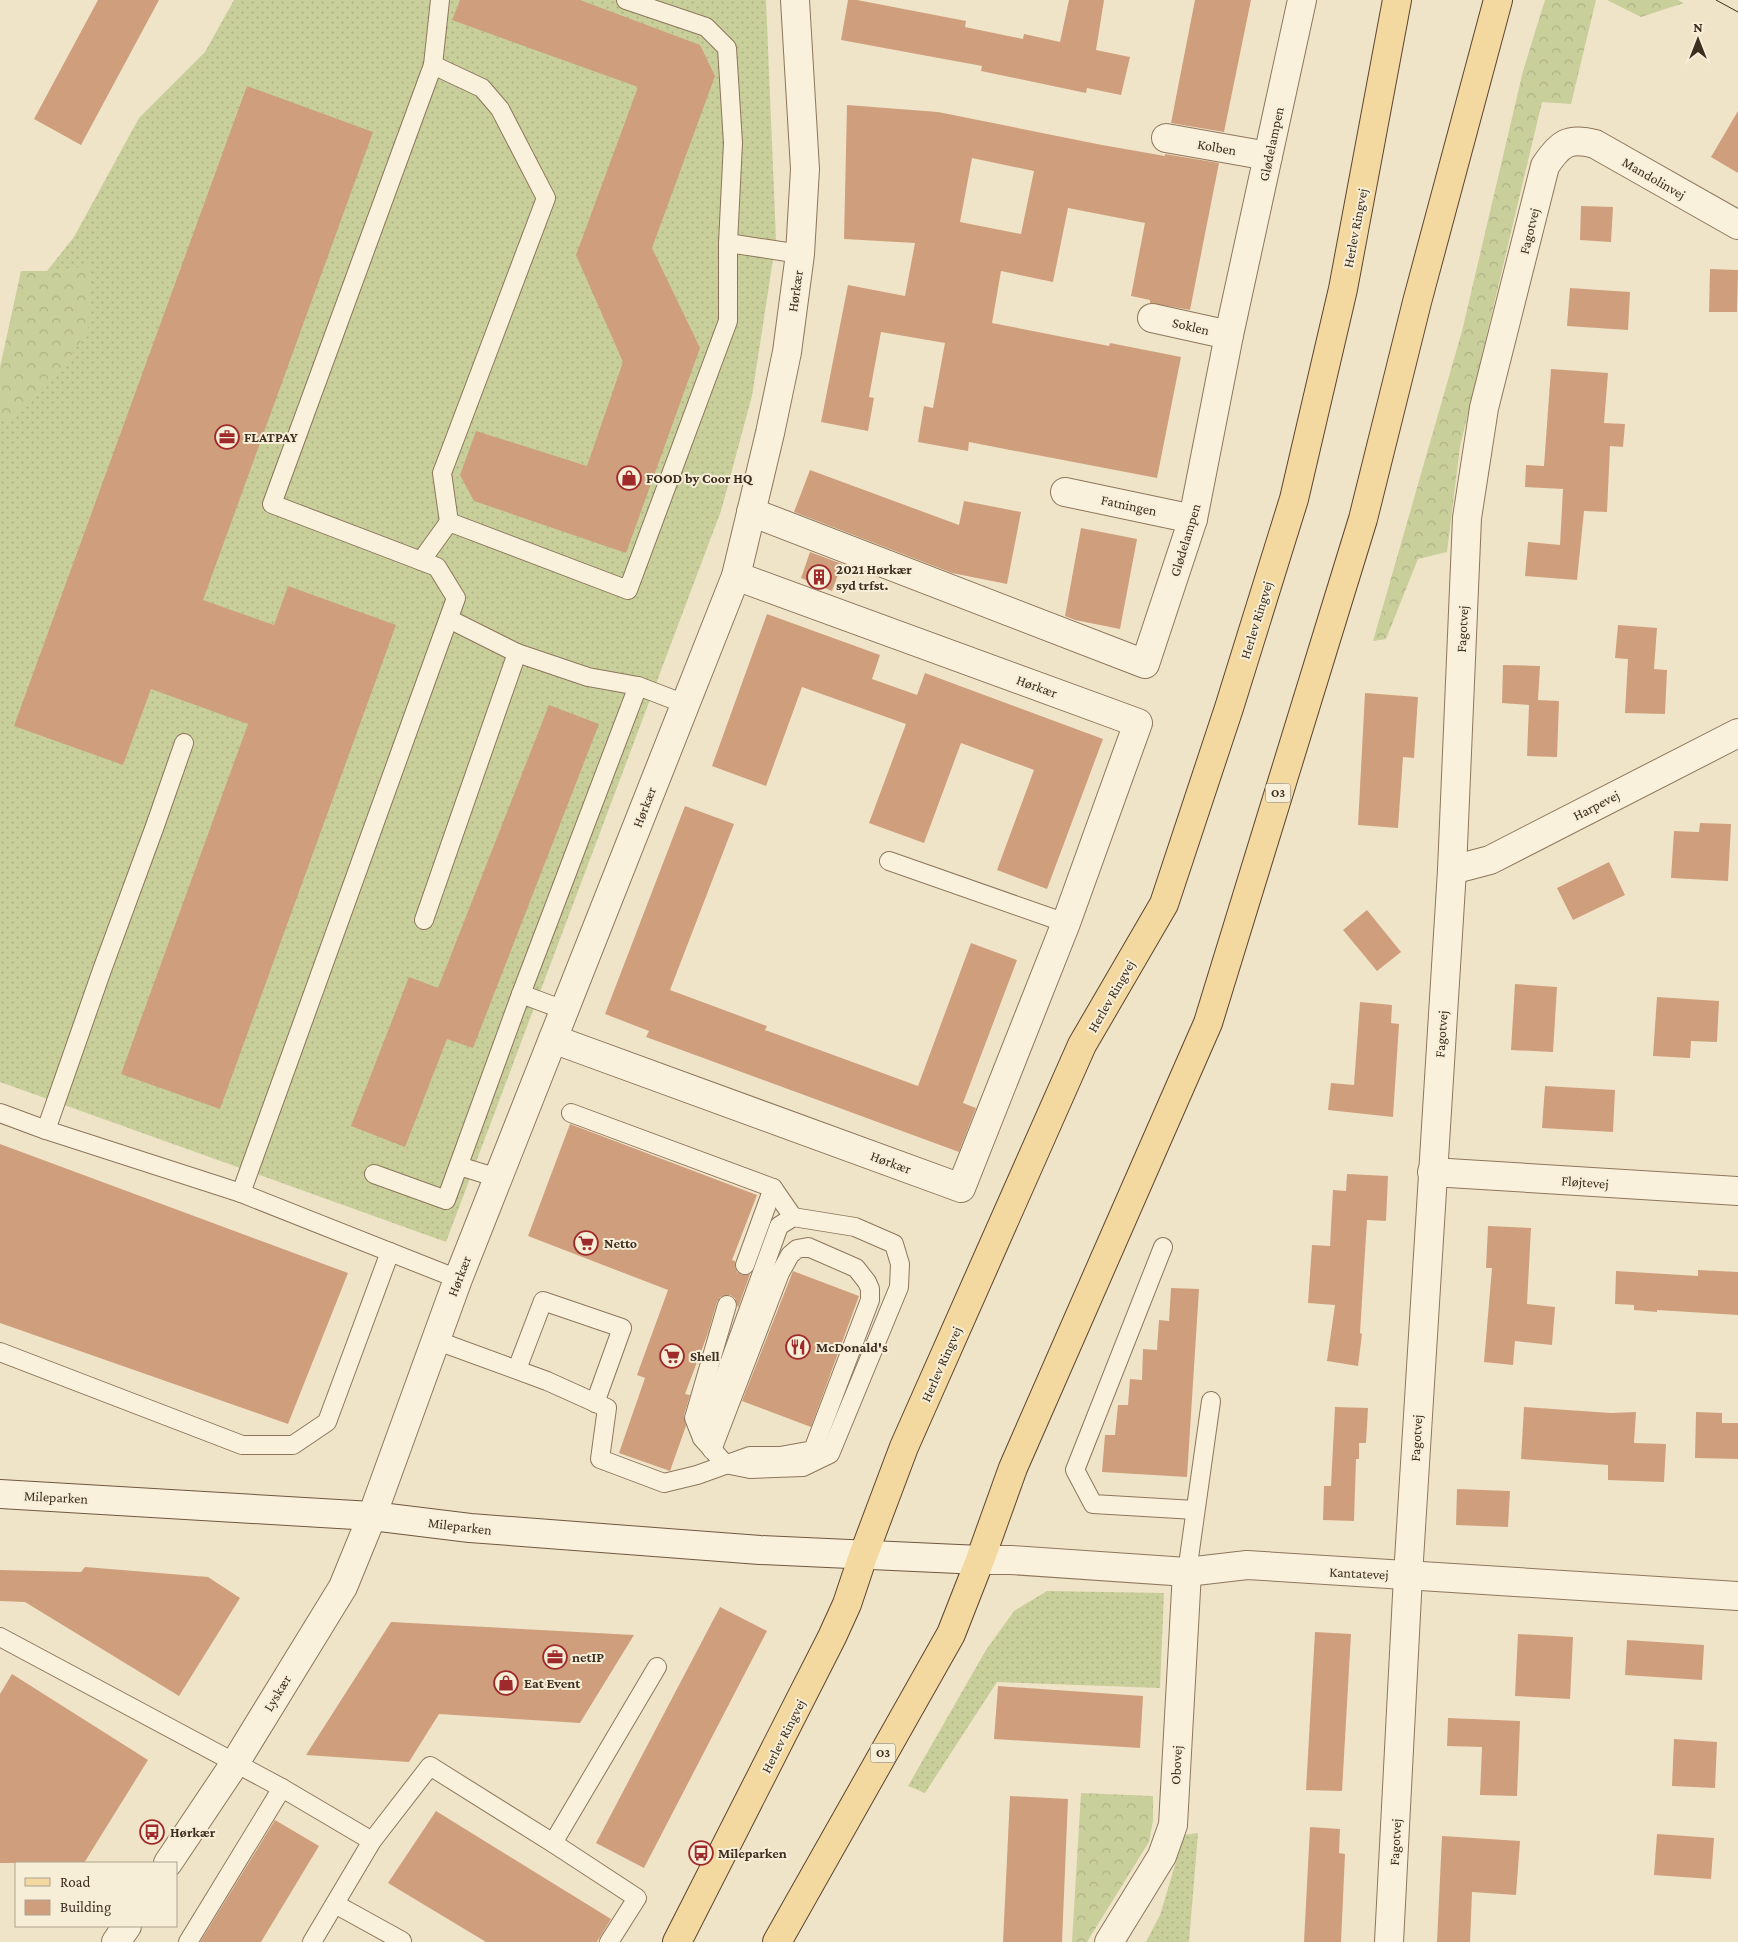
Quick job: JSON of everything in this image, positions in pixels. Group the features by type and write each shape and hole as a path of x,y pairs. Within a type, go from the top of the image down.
{"main road":[{"name":"Herlev Ringvej","path":"677,1942 847,1604 904,1447 1082,1045 1164,904 1229,708 1294,499 1344,289 1397,0"},
{"name":"O3","path":"777,1942 951,1634 1013,1468 1208,1023 1363,518 1417,302 1498,0"}],"street":[{"name":"Hørkær","path":"372,1516 458,1279 736,576 787,352 800,254 805,169 795,0"},
{"name":"Glødelampen","path":"751,512 1145,664 1193,519 1229,335 1302,0"},
{"name":"Kolben","path":"1166,138 1268,156"},
{"name":"Mandolinvej","path":"1567,142 1581,141 1595,144 1738,225"},
{"name":"Fagotvej","path":"1389,1942 1408,1576 1452,870 1467,518 1484,408 1546,166 1554,152 1567,142"},
{"name":"Soklen","path":"1152,318 1229,335"},
{"name":"Fatningen","path":"1064,492 1193,519"},
{"name":"Hørkær","path":"553,1039 961,1188 1066,923 1138,723 736,576"},
{"name":"Harpevej","path":"1452,870 1490,860 1738,733"},
{"name":"Fløjtevej","path":"1432,1172 1738,1191"},
{"name":"Mileparken","path":"0,1494 372,1516 470,1528 571,1537 863,1556 980,1560"},
{"name":"Lyskær","path":"169,1862 235,1763 343,1587 372,1516"},
{"name":"Kantatevej","path":"980,1560 1187,1572 1247,1566 1738,1596"},
{"name":"Obovej","path":"1109,1942 1162,1856 1173,1825 1187,1572"},
{"path":"116,1942 126,1927"}],"lane":[{"path":"242,1193 456,598 437,566 272,504 433,65 440,0"},
{"path":"449,522 628,590 728,321 728,243 733,143 727,48 706,27 626,0"},
{"path":"421,561 449,522 442,473 546,198 500,109 482,88 433,65"},
{"path":"728,243 800,254"},
{"path":"449,619 518,654 588,678 638,686 685,704"},
{"path":"424,920 518,654"},
{"path":"374,1174 446,1200 521,994 638,686"},
{"path":"46,1130 184,743"},
{"path":"889,861 1066,923"},
{"path":"521,994 564,1010"},
{"path":"0,1113 46,1130 242,1193 458,1279"},
{"path":"571,1113 773,1188 793,1217"},
{"path":"459,1166 498,1178"},
{"path":"745,1265 773,1188"},
{"path":"707,1444 779,1226 793,1217 855,1227 894,1244 900,1264 899,1287 830,1454 803,1466 750,1469 725,1464 707,1444 694,1418 727,1305"},
{"path":"435,1340 518,1369 607,1408 600,1459 664,1483 697,1475 750,1456 780,1456 814,1450 870,1300 868,1282 856,1268 808,1247 797,1249 790,1255 776,1282 707,1444"},
{"path":"1163,1247 1075,1470 1093,1504 1195,1510"},
{"path":"0,1352 242,1445 293,1445 327,1422 390,1252"},
{"path":"518,1369 544,1301 622,1328 595,1403"},
{"path":"1187,1572 1211,1401"},
{"path":"0,1637 282,1788 372,1841"},
{"path":"553,1843 657,1667"},
{"path":"312,1942 372,1841 430,1766 637,1898 610,1942"},
{"path":"188,1942 282,1788"},
{"path":"335,1904 402,1940"}],"green space":[{"path":"234,0 766,0 776,240 752,396 721,511 446,1242 0,1082 0,406 21,271 47,271 74,237 139,118 205,52"},
{"path":"1545,0 1596,0 1571,104 1542,102 1460,447 1447,552 1418,559 1386,639 1373,641 1462,331 1523,71"},
{"path":"1607,0 1678,0 1684,3 1641,17"},
{"path":"90,266 88,330 59,374 11,422 0,417 0,367 21,271 47,271"},
{"path":"1047,1591 1164,1593 1160,1688 997,1682 925,1793 908,1786 986,1650 1014,1611"},
{"path":"1081,1793 1153,1796 1153,1821 1149,1842 1087,1942 1072,1942"},
{"path":"1198,1833 1189,1942 1146,1942 1160,1915 1184,1835"}],"building":[{"path":"98,0 159,0 81,145 34,119"},
{"path":"460,0 580,0 700,45 715,76 652,248 700,348 626,553 474,501 460,475 476,431 587,466 623,362 576,255 638,87 452,20"},
{"path":"848,0 857,0 966,21 965,27 1023,39 1024,34 1060,42 1069,0 1104,0 1096,50 1130,57 1121,95 1087,88 1086,93 981,71 982,66 841,40"},
{"path":"1195,0 1251,0 1224,132 1171,123"},
{"path":"247,86 373,132 203,600 274,625 288,586 396,625 220,1109 121,1074 248,724 151,689 123,765 14,726"},
{"path":"847,105 938,112 1102,145 1219,163 1190,310 1150,303 1150,300 1131,296 1145,223 1068,208 1053,282 1001,271 992,323 1109,346 1110,343 1181,357 1157,478 969,442 968,451 918,442 924,406 933,408 945,343 881,332 869,397 874,398 868,431 821,422 848,285 905,296 915,243 844,239","holes":["972,158 1034,171 1021,234 960,222"]},
{"path":"1738,111 1738,173 1711,157"},
{"path":"1581,206 1613,207 1611,242 1580,240"},
{"path":"1710,269 1738,270 1737,312 1709,312"},
{"path":"1570,288 1630,292 1628,330 1567,326"},
{"path":"1551,369 1608,373 1604,423 1625,424 1623,447 1610,446 1607,512 1584,511 1577,580 1525,576 1528,542 1560,545 1563,489 1525,487 1526,465 1544,466"},
{"path":"810,470 959,525 964,501 1021,512 1007,584 952,573 794,512"},
{"path":"1081,528 1137,539 1120,629 1075,620 1065,616"},
{"path":"810,552 842,564 832,591 801,578"},
{"path":"767,614 880,655 872,679 917,695 925,673 1103,739 1047,889 997,870 1034,770 961,743 924,843 869,823 906,724 802,687 766,786 712,766"},
{"path":"1618,625 1657,628 1654,669 1667,670 1665,714 1625,713 1628,659 1615,658"},
{"path":"1503,665 1540,666 1538,700 1559,701 1557,757 1527,756 1529,705 1502,703"},
{"path":"1365,693 1418,697 1414,758 1403,757 1398,828 1358,825"},
{"path":"549,705 599,724 473,1048 447,1039 405,1147 351,1126 409,977 438,988"},
{"path":"685,806 734,824 670,990 767,1026 765,1030 918,1086 971,943 1017,960 963,1103 976,1108 959,1152 646,1037 649,1031 605,1014"},
{"path":"1700,823 1731,824 1728,881 1671,878 1674,831 1699,832"},
{"path":"1609,862 1625,895 1573,920 1557,888"},
{"path":"1367,910 1401,952 1377,971 1343,930"},
{"path":"1515,984 1557,987 1553,1052 1511,1050"},
{"path":"1657,997 1719,1001 1717,1042 1691,1041 1690,1058 1653,1056"},
{"path":"1360,1002 1392,1005 1391,1023 1399,1024 1393,1117 1328,1110 1331,1083 1354,1085"},
{"path":"1545,1086 1615,1090 1613,1132 1542,1128"},
{"path":"570,1124 757,1195 732,1260 735,1261 737,1272 742,1275 750,1274 738,1308 735,1298 730,1295 720,1297 717,1302 708,1333 685,1394 690,1395 684,1415 686,1426 670,1471 619,1453 645,1378 637,1375 668,1290 528,1236"},
{"path":"0,1144 348,1273 288,1424 0,1323"},
{"path":"1347,1174 1388,1176 1386,1221 1367,1220 1360,1333 1362,1334 1358,1366 1327,1361 1335,1305 1308,1303 1312,1245 1330,1246 1333,1190 1346,1191"},
{"path":"1488,1226 1531,1228 1527,1304 1555,1307 1552,1345 1515,1341 1513,1365 1484,1362 1492,1268 1486,1268"},
{"path":"1698,1270 1738,1272 1738,1315 1634,1310 1634,1305 1615,1304 1616,1271 1698,1276"},
{"name":"McDonald's","path":"793,1271 859,1296 811,1427 742,1401"},
{"path":"1171,1288 1199,1289 1187,1477 1102,1472 1105,1435 1115,1435 1118,1405 1128,1405 1130,1379 1142,1380 1143,1349 1157,1350 1159,1320 1169,1321"},
{"path":"1335,1407 1368,1408 1366,1443 1359,1443 1359,1459 1356,1459 1354,1521 1323,1520 1324,1486 1331,1486"},
{"path":"1524,1407 1611,1413 1636,1412 1634,1443 1666,1444 1664,1482 1608,1480 1608,1465 1521,1459"},
{"path":"1696,1412 1722,1413 1722,1423 1738,1423 1738,1459 1695,1458"},
{"path":"1457,1489 1510,1491 1508,1527 1456,1525"},
{"path":"85,1567 208,1577 240,1598 179,1696 25,1602 0,1601 0,1570 81,1572"},
{"path":"720,1607 767,1631 644,1868 596,1843"},
{"path":"391,1622 634,1635 580,1723 439,1714 409,1762 306,1755"},
{"path":"1315,1632 1351,1634 1342,1791 1306,1790"},
{"path":"1518,1634 1573,1637 1570,1699 1515,1696"},
{"path":"1627,1640 1704,1645 1702,1680 1625,1675"},
{"path":"12,1674 148,1760 85,1862 0,1863 0,1694"},
{"path":"998,1686 1143,1696 1140,1748 994,1739"},
{"path":"1448,1718 1520,1721 1517,1796 1480,1795 1482,1747 1447,1746"},
{"path":"1674,1739 1717,1742 1715,1788 1672,1786"},
{"path":"1010,1796 1068,1799 1062,1942 1003,1942"},
{"path":"436,1811 611,1919 597,1942 486,1942 388,1883"},
{"path":"275,1820 319,1846 261,1942 200,1942"},
{"path":"1310,1827 1340,1829 1339,1853 1345,1854 1341,1942 1304,1942"},
{"path":"1657,1834 1714,1838 1711,1879 1654,1875"},
{"path":"1442,1836 1520,1841 1516,1895 1472,1892 1470,1942 1437,1942"}],"tram line":[{"path":"1716,0 1738,12"}],"place":[{"name":"FLATPAY","path":"227,437"},
{"name":"FOOD by Coor HQ","path":"629,478"},
{"name":"2021 Hørkær syd trfst.","path":"819,577"},
{"name":"Netto","path":"586,1243"},
{"name":"McDonald's","path":"798,1347"},
{"name":"Shell","path":"672,1356"},
{"name":"netIP","path":"555,1657"},
{"name":"Eat Event","path":"506,1683"},
{"name":"Hørkær","path":"152,1832"},
{"name":"Mileparken","path":"701,1853"}]}
